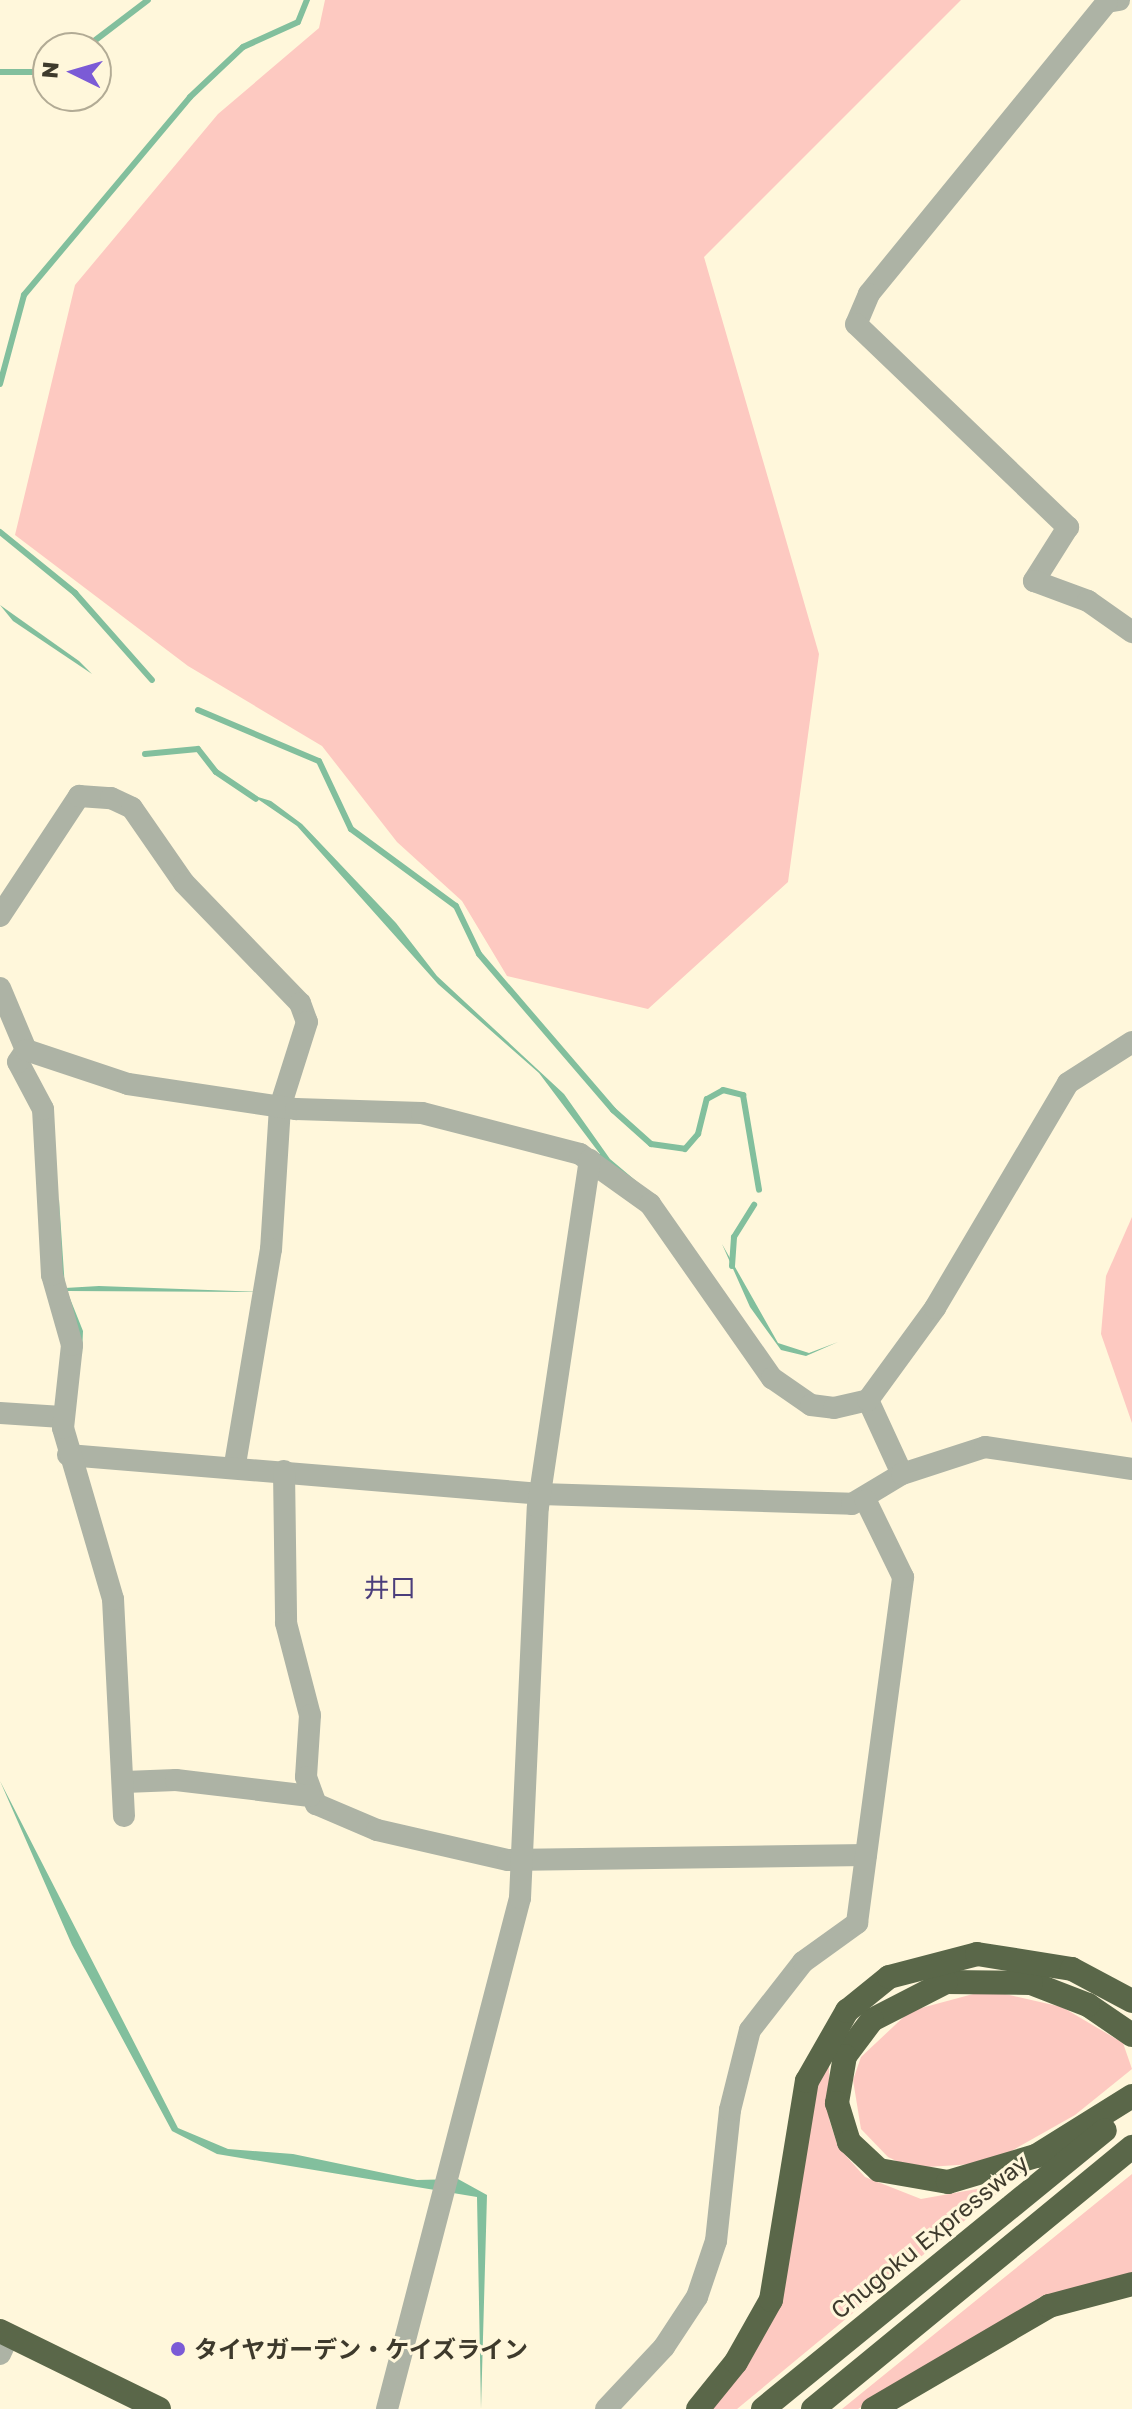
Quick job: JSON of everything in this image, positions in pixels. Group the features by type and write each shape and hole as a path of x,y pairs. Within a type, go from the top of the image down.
{"highway":[{"path":"698,2409 736,2362 771,2300 807,2081 847,2011 889,1977 977,1954 1072,1969 1132,2001"},
{"path":"1132,2035 1088,2005 1031,1983 946,1982 872,2020 845,2056 837,2103 849,2142 879,2170 948,2182 1036,2156 1132,2096"},
{"name":"Chugoku Expressway","path":"763,2409 1132,2108"},
{"path":"813,2409 1132,2147"},
{"path":"873,2409 1049,2306 1132,2284"},
{"path":"3,2340 159,2409"}],"street":[{"path":"1119,0 1107,2 869,294 856,324 1068,527 1034,581 1088,601 1132,632"},
{"path":"0,916 79,796 132,808 184,883 300,1003 303,1042 280,1107 271,1249 235,1463"},
{"path":"0,988 26,1050 128,1084 280,1107 433,1115 590,1160 650,1204 746,1347 791,1394 834,1408 868,1400 935,1308 1056,1098 1085,1069 1132,1042"},
{"path":"26,1050 18,1062 43,1109 52,1275 72,1345 62,1417 68,1455 113,1599 125,1782 124,1816"},
{"path":"387,2409 520,1898 540,1494 590,1160"},
{"path":"868,1400 902,1474"},
{"path":"0,1413 62,1417"},
{"path":"68,1455 235,1463 284,1471 540,1494 866,1501 902,1474 985,1447 1132,1469"},
{"path":"284,1471 286,1623 310,1715 310,1796"},
{"path":"606,2409 664,2347 697,2297 716,2241 730,2110 750,2030 803,1962 857,1923 903,1577 866,1501"},
{"path":"125,1782 208,1783 302,1801 310,1796"},
{"path":"310,1796 377,1830 524,1859 866,1855"}],"shaded area":[{"path":"325,0 961,0 704,257 819,654 788,882 648,1009 507,976 462,901 397,842 322,746 188,666 15,535 75,285 218,114 319,28"},
{"path":"0,605 79,661 92,674 13,621"},
{"path":"252,795 271,801 302,824 396,923 437,976 564,1094 610,1159 654,1196 593,1154 370,1101 441,1107 600,1154 539,1073 438,984 297,826"},
{"path":"59,1199 65,1288 99,1286 260,1292 67,1291 83,1331 82,1355 60,1290"},
{"path":"1132,1217 1132,1423 1101,1334 1106,1276"},
{"path":"722,1244 778,1343 809,1353 838,1342 806,1356 781,1350 750,1307"},
{"path":"0,1781 178,2128 228,2149 293,2154 417,2180 458,2179 487,2195 481,2409 477,2197 217,2154 172,2131 72,1945"},
{"path":"988,1990 1062,2007 1123,2043 1132,2069 1075,2115 990,2163 911,2168 888,2157 861,2129 853,2080 861,2057 910,2011"},
{"path":"829,2060 829,2119 838,2147 865,2177 921,2199 1010,2183 737,2409 711,2409 752,2358 785,2285 812,2098"},
{"path":"1132,2174 1132,2274 1042,2296 858,2409 842,2409"}],"waterway":[{"path":"106,32 148,0"},
{"path":"0,384 24,295 190,97 243,47 298,22 307,0"},
{"path":"0,72 32,72"},
{"path":"0,532 75,593 152,680"},
{"path":"198,710 319,761 351,829 456,906 479,954 613,1110 651,1144 685,1149 698,1134 707,1099 723,1090 743,1095 759,1190"},
{"path":"145,754 198,749 216,772 256,799"},
{"path":"732,1266 734,1237 754,1205"}],"place":[{"name":"タイヤガーデン・ケイズライン","path":"178,2349"}],"district":[{"name":"井口","path":"390,1588"}]}
